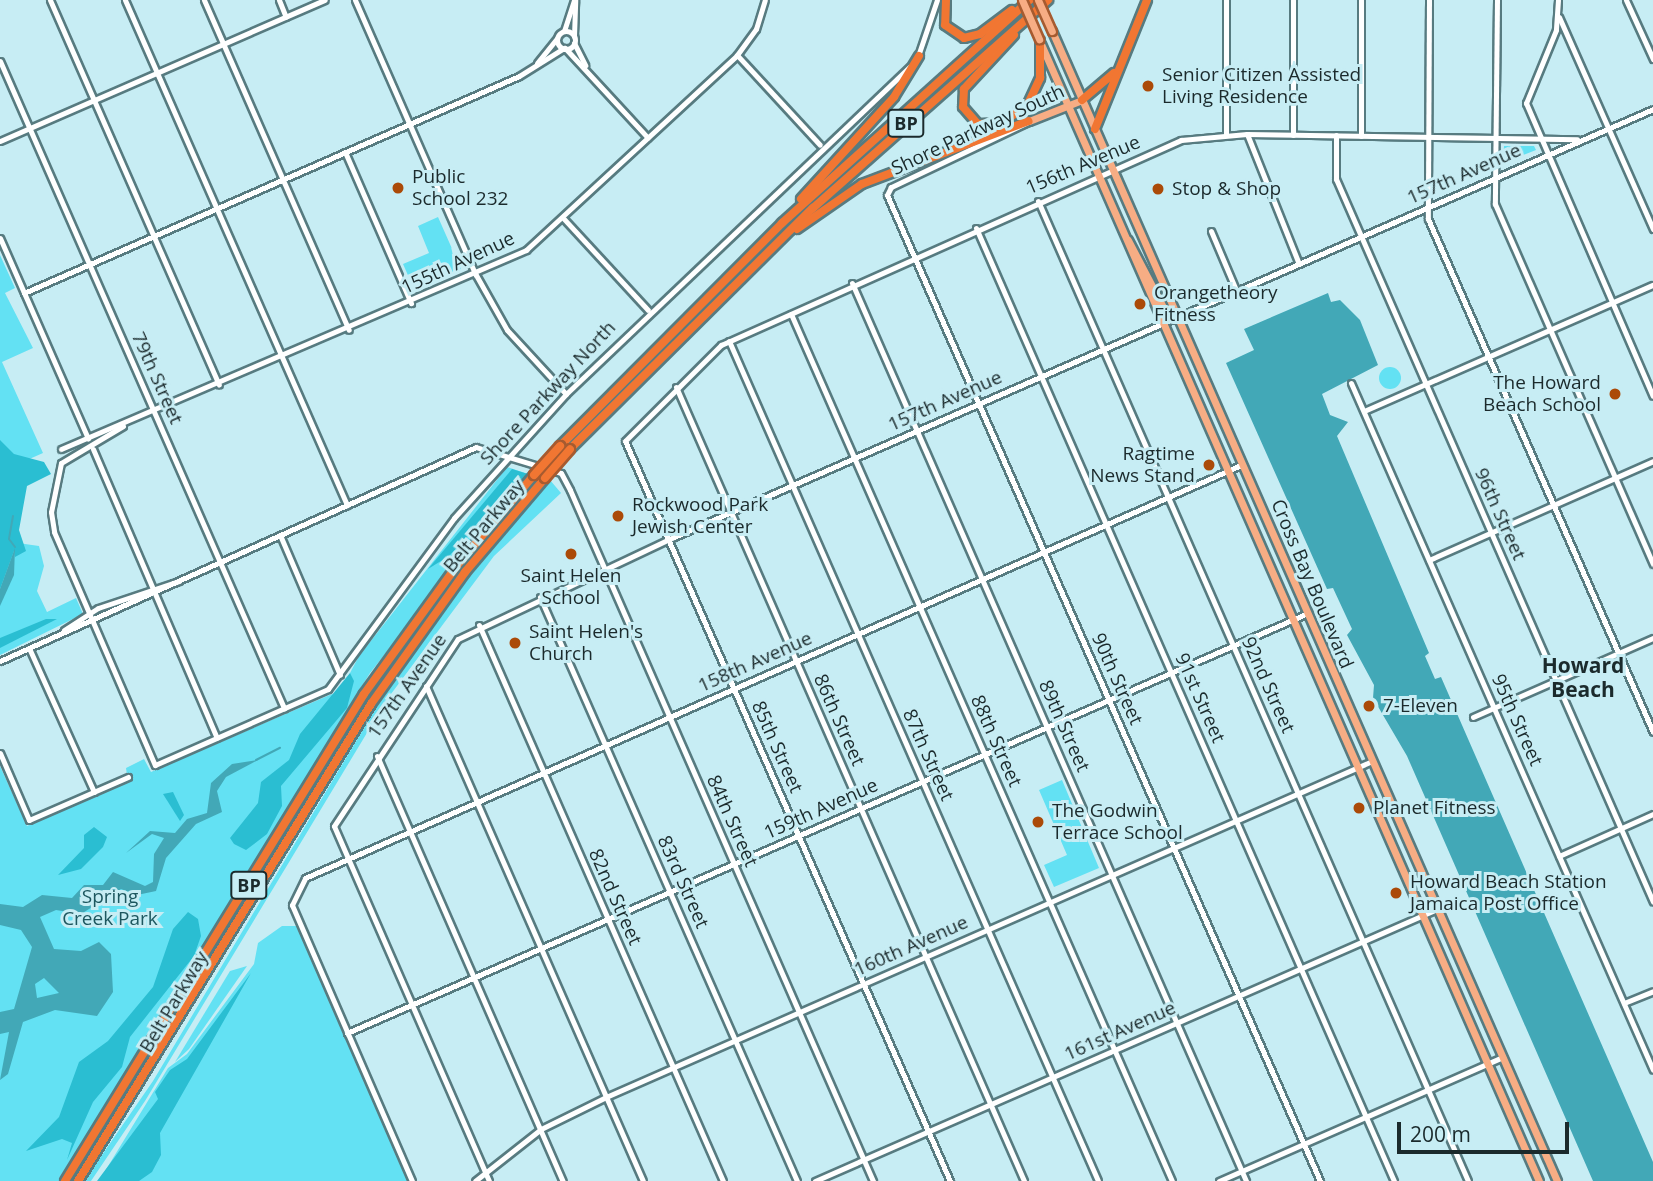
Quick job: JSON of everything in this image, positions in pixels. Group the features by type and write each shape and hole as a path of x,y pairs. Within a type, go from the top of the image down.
{"highway":[{"path":"946,0 947,28 968,38 1026,0"},
{"name":"Belt Parkway","path":"65,1181 364,694 458,564 560,446 782,222 1026,0"},
{"path":"1039,40 1040,78 1028,104 997,125 972,120 962,104 966,86 1047,0"},
{"name":"Belt Parkway","path":"78,1181 371,704 480,553 570,449 770,250 1047,0"},
{"path":"1095,129 1147,0"},
{"path":"1082,100 1105,85 1126,52"},
{"path":"782,222 887,106 919,55"},
{"path":"770,250 856,187 1029,121"}],"main road":[{"name":"Cross Bay Boulevard","path":"1026,0 1039,40 1539,1181"},
{"name":"Cross Bay Boulevard","path":"1038,0 1557,1181"},
{"name":"Shore Parkway South","path":"1029,121 1082,100"},
{"path":"1128,240 1136,244 1164,309 1177,316"}],"street":[{"path":"50,0 219,385"},
{"path":"125,0 347,505"},
{"path":"204,0 349,330"},
{"path":"279,0 286,17"},
{"path":"0,141 325,0"},
{"path":"355,0 476,275 507,330 566,394"},
{"path":"533,68 564,31 574,0"},
{"path":"574,0 574,39 586,68"},
{"path":"919,55 937,0"},
{"path":"1226,0 1226,134"},
{"path":"1293,0 1293,135"},
{"path":"1361,0 1361,136"},
{"path":"1429,0 1428,208 1488,358 1653,732"},
{"path":"1497,0 1495,204 1653,564"},
{"path":"1558,0 1558,15 1526,103 1546,155 1653,396"},
{"path":"1626,0 1653,60"},
{"name":"155th Avenue","path":"61,449 123,426 349,330 476,275 526,250 564,219 737,55 756,29 764,1"},
{"path":"1558,15 1653,229"},
{"path":"564,31 574,39"},
{"path":"557,38 648,138"},
{"path":"24,293 218,210 533,68 565,48 574,39"},
{"path":"737,55 820,145"},
{"name":"Shore Parkway North","path":"284,708 328,689 454,518 566,394 648,310 820,145 919,55"},
{"name":"79th Street","path":"0,61 284,708"},
{"name":"157th Avenue","path":"348,858 334,826 377,756 458,639 479,625 1103,348 1653,109"},
{"name":"Shore Parkway South","path":"888,190 1029,121"},
{"name":"156th Avenue","path":"625,441 712,351 729,341 914,255 1181,140 1226,134 1538,136 1581,139"},
{"path":"1247,134 1298,264"},
{"name":"96th Street","path":"1336,135 1336,179 1653,902"},
{"path":"345,152 411,303"},
{"name":"90th Street","path":"888,190 914,255 1321,1181"},
{"name":"92nd Street","path":"1038,201 1468,1181"},
{"path":"564,219 648,310"},
{"name":"91st Street","path":"976,228 1394,1181"},
{"path":"1211,231 1236,290"},
{"path":"0,238 88,438"},
{"name":"89th Street","path":"852,284 1246,1181"},
{"path":"1364,411 1653,285"},
{"name":"88th Street","path":"791,314 1172,1181"},
{"name":"87th Street","path":"729,341 1098,1181"},
{"name":"95th Street","path":"1351,383 1653,1070"},
{"name":"86th Street","path":"676,387 1024,1181"},
{"name":"155th Avenue","path":"89,613 54,532 61,463 93,449 123,426"},
{"name":"85th Street","path":"625,441 950,1181"},
{"path":"63,631 93,622 155,595 280,535 477,447 509,458"},
{"path":"93,449 217,738"},
{"name":"84th Street","path":"509,458 561,473 873,1181"},
{"path":"1429,560 1653,461"},
{"name":"158th Avenue","path":"347,1033 291,902 305,878 1244,464"},
{"path":"280,535 340,675"},
{"path":"0,661 63,631 89,613 150,586 182,581"},
{"name":"83rd Street","path":"540,597 796,1181"},
{"path":"89,613 156,765 284,708"},
{"name":"159th Avenue","path":"347,1033 1308,613"},
{"name":"82nd Street","path":"479,625 723,1181"},
{"path":"1473,717 1653,638"},
{"path":"29,648 94,792"},
{"path":"426,687 643,1181"},
{"path":"0,753 29,820 128,777"},
{"path":"377,756 564,1181"},
{"name":"160th Avenue","path":"475,1181 541,1129 606,1097 1372,761"},
{"path":"1559,856 1653,814"},
{"path":"348,858 489,1181"},
{"name":"161st Avenue","path":"815,1181 1437,908"},
{"path":"1624,1003 1653,991"},
{"path":"347,1033 412,1181"},
{"path":"1219,1181 1503,1057"}],"green space":[{"path":"1504,146 1534,146 1536,150 1503,163"},
{"path":"438,217 461,269 414,289 403,264 429,253 418,226"},
{"path":"0,255 15,288 5,293 33,348 2,362 43,453 0,472"},
{"path":"1390,367 1398,370 1401,378 1398,386 1390,389 1382,386 1379,378 1382,370"},
{"name":"Spring Creek Park","path":"507,467 528,474 370,673 350,705 355,708 188,988 59,1181 0,1181 0,766 27,826 128,782 126,768 144,759 151,772 332,694 348,704 350,673 359,656"},
{"path":"550,480 561,493 494,556 388,698 145,1101 91,1181 84,1181 153,1081 386,691 492,546"},
{"path":"0,490 11,542 39,546 44,566 37,591 47,612 76,598 83,614 0,655"},
{"path":"1062,780 1099,868 1054,887 1044,865 1067,855 1039,790"},
{"path":"282,926 300,926 412,1181 99,1181 168,1068 187,1054 254,964 258,943"},
{"path":"247,966 189,1049 175,1062 230,971"}],"shaded area":[{"path":"1328,293 1331,302 1340,300 1360,320 1378,365 1322,394 1330,415 1348,422 1337,436 1429,653 1425,656 1435,679 1441,677 1653,1162 1653,1181 1593,1181 1407,756 1373,698 1374,685 1347,635 1352,629 1333,588 1327,589 1226,363 1254,350 1244,329"},
{"path":"0,440 14,454 44,462 51,474 27,486 19,530 26,551 15,557 14,551 0,589"},
{"path":"512,469 528,474 449,556 428,569"},
{"path":"15,548 14,575 0,606 0,589"},
{"path":"46,619 57,619 0,648 0,638"},
{"path":"350,673 354,681 347,708 281,786 282,806 267,834 246,850 234,844 230,838 258,803 261,782 289,760 300,734"},
{"path":"258,760 226,777 217,791 222,812 196,824 166,858 156,891 137,895 121,889 81,914 56,910 40,917 54,949 81,951 99,942 111,954 113,992 97,1016 55,1010 23,1022 8,1074 0,1080 9,1032 0,1034 0,1012 14,1009 32,947 21,930 0,925 0,904 23,907 42,895 72,898 84,885 103,885 113,872 145,886 153,882 154,854 164,838 152,834 126,853 150,831 175,833 187,819 207,813 211,783 232,764","holes":["44,978 59,993 37,998 35,984"]},
{"path":"173,792 184,815 180,821 163,794"},
{"path":"94,827 107,837 103,847 81,869 58,875 84,848 84,835"},
{"path":"188,912 198,919 201,936 194,956 130,1037 122,1067 93,1102 67,1160 72,1143 62,1139 26,1151 59,1117 79,1062 108,1041 153,987 173,929"},
{"path":"251,973 160,1133 161,1155 152,1172 139,1181 97,1181 158,1099 155,1092 170,1070 187,1059"}],"waterway":[{"path":"13,516 9,539 15,547"},
{"path":"256,760 280,748"}],"place":[{"name":"Senior Citizen Assisted Living Residence","path":"1148,86"},
{"name":"Public School 232","path":"398,188"},
{"name":"Stop & Shop","path":"1158,189"},
{"name":"Orangetheory Fitness","path":"1140,304"},
{"name":"The Howard Beach School","path":"1615,394"},
{"name":"Ragtime News Stand","path":"1209,465"},
{"name":"Rockwood Park Jewish Center","path":"618,516"},
{"name":"Saint Helen School","path":"571,554"},
{"name":"Saint Helen's Church","path":"515,643"},
{"name":"7-Eleven","path":"1369,706"},
{"name":"Planet Fitness","path":"1359,808"},
{"name":"The Godwin Terrace School","path":"1038,822"},
{"name":"Howard Beach Station Jamaica Post Office","path":"1396,893"}],"district":[{"name":"Howard Beach","path":"1583,677"}]}
